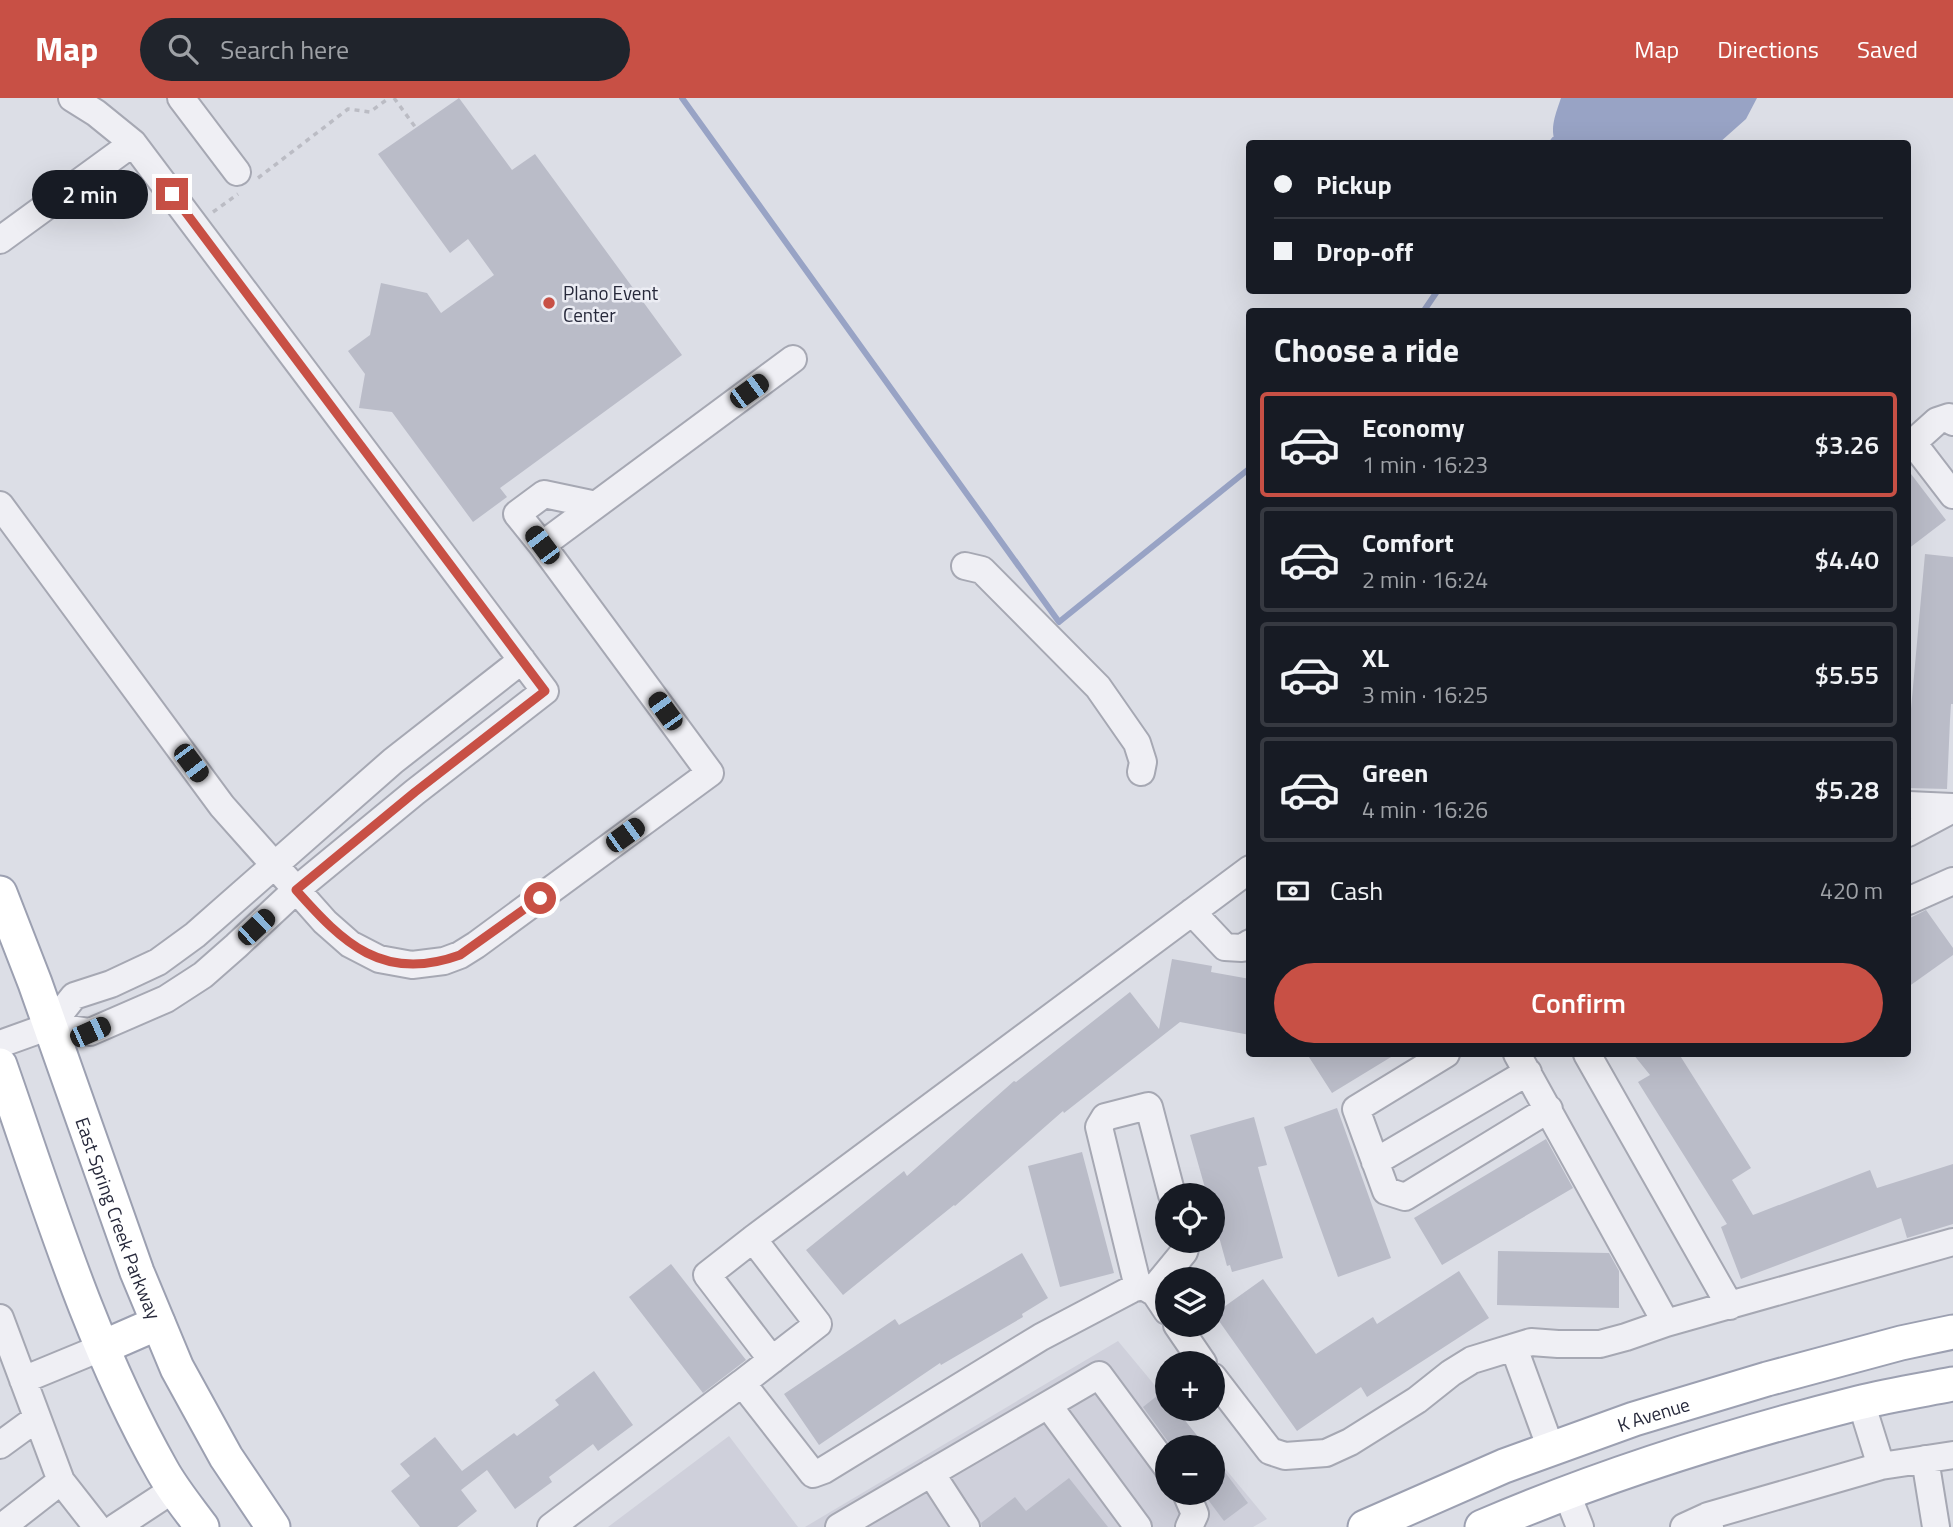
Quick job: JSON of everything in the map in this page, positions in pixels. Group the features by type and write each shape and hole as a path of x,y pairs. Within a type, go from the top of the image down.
{"main road":[{"name":"East Spring Creek Parkway","path":"0,893 137,1272 177,1368 226,1457 273,1527"},
{"path":"0,1065 75,1279 127,1404 163,1472 201,1527"},
{"path":"103,1347 159,1323"},
{"name":"K Avenue","path":"1365,1527 1504,1466 1640,1417 1900,1343 1953,1332"},
{"path":"1850,1357 1861,1402"},
{"path":"1482,1527 1650,1464 1774,1425 1861,1402 1953,1384"},
{"path":"1551,1449 1567,1494"}],"street":[{"path":"0,1044 50,1026 90,1032 166,999 202,975 296,890 415,792 545,691 133,143 96,113 72,98"},
{"path":"109,98 123,116 133,143"},
{"path":"181,98 244,181"},
{"path":"0,240 133,143"},
{"path":"542,545 793,359"},
{"path":"1911,444 1937,421 1950,417 1953,422"},
{"path":"1911,446 1953,495"},
{"path":"0,505 222,806 296,890 325,922 350,944 379,959 412,965 444,961 476,945 710,773 517,514 544,494 596,505"},
{"path":"965,566 982,570 1098,687 1137,743 1143,762 1140,772"},
{"path":"50,1026 74,996 111,984 158,962 215,919 393,761 522,660"},
{"path":"1911,805 1953,808"},
{"path":"1911,831 1953,808"},
{"path":"772,1360 707,1275 1246,872"},
{"path":"1911,900 1953,881"},
{"path":"1192,912 1225,947 1242,948 1246,946"},
{"path":"1441,1057 1356,1109 1386,1191 1405,1197 1549,1109"},
{"path":"1589,1057 1730,1306"},
{"path":"1375,1162 1523,1063 1666,1323"},
{"path":"1152,1296 1099,1127 1105,1117 1149,1107 1168,1183"},
{"path":"551,1527 818,1324 753,1240"},
{"path":"1225,1393 1270,1451 1285,1456 1326,1453 1350,1442 1418,1400 1451,1373 1487,1354 1531,1342 1600,1344 1953,1242"},
{"path":"1152,1296 1183,1253"},
{"path":"742,1383 813,1474 824,1470 1041,1337 1134,1288 1152,1296"},
{"path":"0,1318 12,1368 37,1418 61,1481 97,1527"},
{"path":"12,1368 103,1347"},
{"path":"1514,1348 1551,1449"},
{"path":"839,1527 1099,1375 1155,1451"},
{"path":"1861,1402 1881,1466"},
{"path":"1048,1405 1138,1527"},
{"path":"0,1445 37,1418"},
{"path":"1701,1524 1881,1466 1953,1455"},
{"path":"1925,1459 1936,1527"},
{"path":"931,1473 966,1527"},
{"path":"2,1527 61,1481"},
{"path":"116,1527 174,1489"},
{"path":"1567,1494 1580,1527"},
{"path":"1189,1527 1195,1514 1191,1505"}],"path":[{"path":"212,214 244,181 348,109 370,112 392,98 416,128"}],"shaded area":[{"path":"1118,1341 1155,1386 1155,1421 1184,1421 1197,1435 1155,1435 1155,1505 1225,1505 1225,1468 1267,1519 1253,1527 805,1527"},
{"path":"729,1436 798,1527 608,1527"}],"water":[{"path":"1561,98 1757,98 1746,119 1722,140 1555,140 1555,115"}],"building":[{"name":"Plano Event Center","path":"459,98 512,170 535,154 682,355 500,488 507,497 473,522 392,412 359,408 365,374 348,351 370,335 381,283 427,293 441,313 494,275 468,239 450,253 378,154"},
{"path":"1911,474 1946,520 1911,547"},
{"path":"1925,554 1953,557 1953,704 1947,789 1911,788 1911,709"},
{"path":"1926,910 1953,948 1953,955 1911,985 1911,918"},
{"path":"1172,959 1212,966 1211,972 1246,978 1246,1034 1180,1022 1064,1113 1063,1111 955,1206 843,1295 806,1250 904,1171 907,1176 1014,1081 1130,992 1159,1029"},
{"path":"1309,1057 1391,1057 1332,1093"},
{"path":"1635,1057 1681,1057 1751,1168 1732,1180 1753,1215 1870,1170 1877,1188 1953,1164 1953,1224 1907,1238 1901,1218 1741,1279 1721,1227 1727,1224 1638,1082 1650,1075"},
{"path":"1337,1108 1391,1258 1338,1277 1284,1127"},
{"path":"1254,1117 1267,1165 1258,1167 1283,1258 1232,1272 1230,1265 1227,1266 1223,1253 1225,1183 1204,1183 1190,1135"},
{"path":"1546,1139 1573,1188 1442,1265 1414,1218"},
{"path":"1082,1152 1114,1273 1060,1287 1028,1166"},
{"path":"1498,1251 1609,1253 1619,1271 1619,1308 1497,1305"},
{"path":"1022,1253 1048,1298 1022,1314 1023,1317 941,1365 940,1363 819,1445 784,1394 895,1319 899,1325"},
{"path":"671,1264 746,1360 703,1393 629,1297"},
{"path":"1459,1271 1489,1318 1367,1397 1361,1387 1297,1431 1225,1330 1225,1306 1263,1279 1316,1354 1373,1317 1377,1324"},
{"path":"594,1371 633,1425 598,1451 593,1444 549,1477 552,1482 515,1509 487,1470 461,1490 477,1511 457,1527 420,1527 391,1491 410,1476 400,1464 435,1437 462,1471 514,1433 517,1436 559,1405 555,1400"},
{"path":"1155,1398 1155,1421 1185,1421 1197,1435 1163,1435 1143,1407"},
{"path":"1225,1472 1248,1503 1224,1521 1212,1505 1225,1505"},
{"path":"1069,1478 1108,1527 982,1527 981,1523 1015,1497 1026,1511"}],"waterway":[{"path":"682,98 1059,622 1246,471"},
{"path":"1426,308 1435,294"}],"place":[{"name":"Plano Event Center","path":"549,303"}],"route":[{"path":"172,194 545,691 415,792 296,890 325,922 350,944 379,959 412,965 444,961 460,955 540,898"}]}
